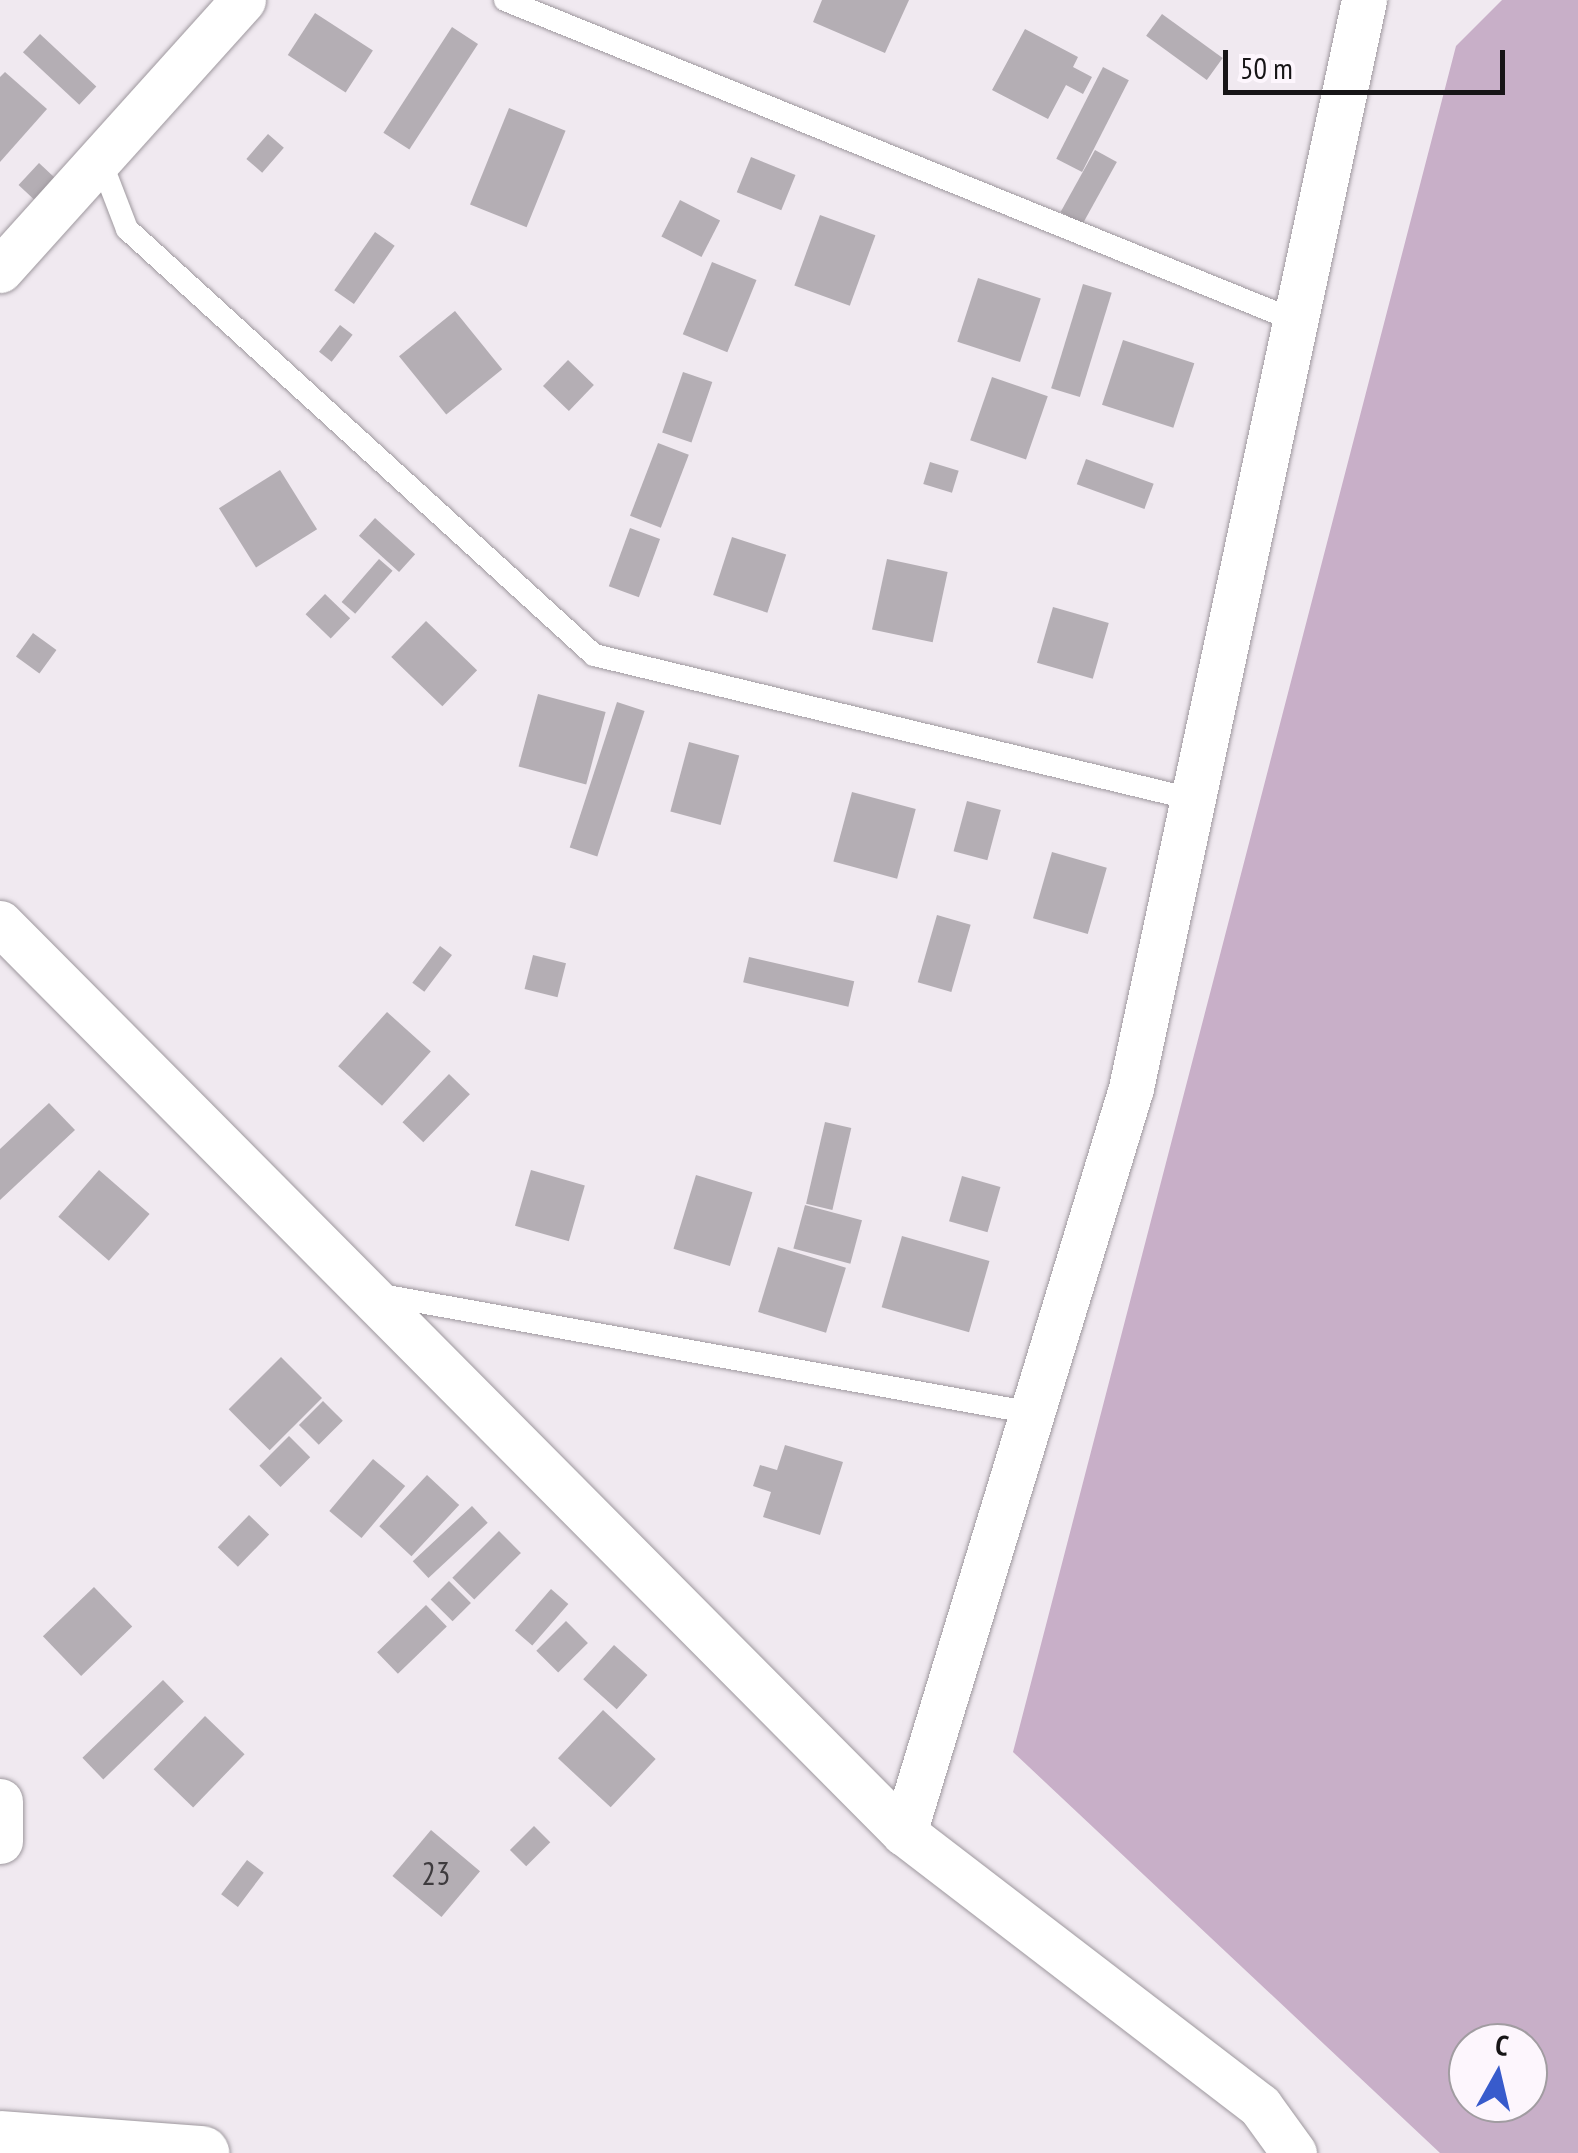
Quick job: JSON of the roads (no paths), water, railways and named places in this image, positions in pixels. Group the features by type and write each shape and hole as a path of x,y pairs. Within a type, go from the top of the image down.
{"street":[{"path":"0,270 243,0"},
{"path":"904,1833 1039,1414 1131,1088 1364,0"},
{"path":"0,923 904,1833 1260,2106 1294,2153"},
{"path":"0,1801 0,1841"},
{"path":"0,2138 201,2153"}],"lane":[{"path":"505,0 1294,320"},
{"path":"100,159 127,229 594,655 1192,799"},
{"path":"368,1293 1039,1414"}]}
